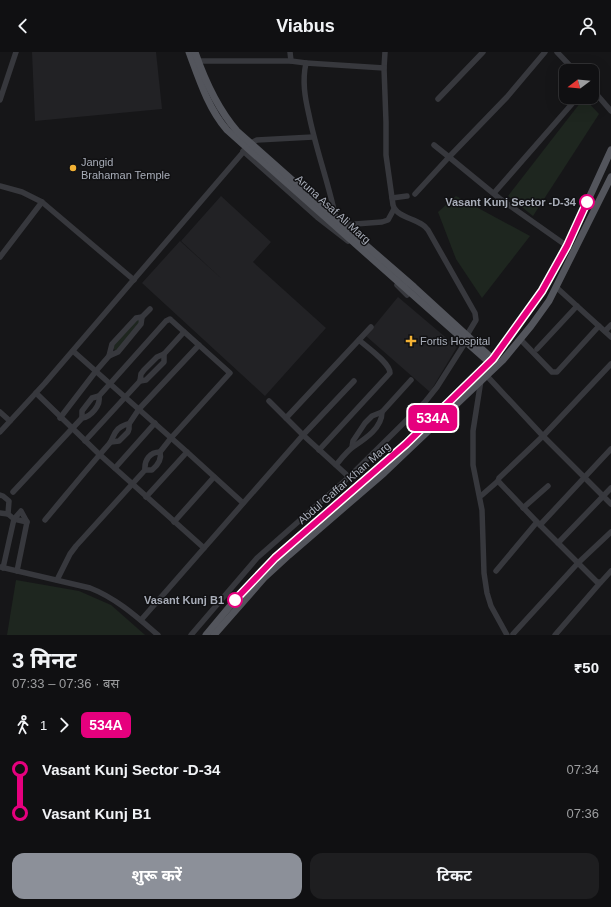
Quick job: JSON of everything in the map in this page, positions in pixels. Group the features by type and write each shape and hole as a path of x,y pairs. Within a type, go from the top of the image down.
{"main road":[{"name":"Aruna Asaf Ali Marg","path":"189,52 204,90 218,118 227,130 336,219 414,287 467,335 481,353"},
{"name":"Aruna Asaf Ali Marg","path":"195,52 218,105 247,147 465,343 496,363"},
{"name":"Abdul Gaffar Khan Marg","path":"496,363 504,345 539,295 567,246 608,163 611,150"},
{"name":"Abdul Gaffar Khan Marg","path":"206,635 250,583 275,558 406,444 520,340 539,317 556,287 611,177"},
{"path":"482,376 479,364 481,353 493,352 504,345"},
{"name":"Abdul Gaffar Khan Marg","path":"214,635 264,578 288,555 384,473 482,376"}],"street":[{"path":"0,100 16,52"},
{"path":"290,52 291,61"},
{"path":"342,225 382,222 388,220 394,209 386,160 385,52"},
{"path":"440,97 484,52"},
{"path":"415,194 507,97 545,52"},
{"path":"557,52 568,64"},
{"path":"198,61 291,61 384,68"},
{"path":"306,63 304,78 305,93 313,137 336,219"},
{"path":"599,97 611,111"},
{"path":"494,193 572,104"},
{"path":"0,432 73,351 247,147 257,140 313,137"},
{"path":"434,145 521,214 567,246"},
{"path":"247,147 317,217 369,260 407,295"},
{"path":"0,186 22,192 42,202 134,280"},
{"path":"392,198 408,196"},
{"path":"0,257 42,202"},
{"path":"394,209 399,213 423,224 428,230 475,313 476,320 467,335"},
{"path":"556,287 611,337"},
{"path":"537,349 577,306"},
{"path":"60,418 109,356 118,352 141,324 142,318 150,309"},
{"path":"109,356 112,344 136,318 142,318"},
{"path":"13,492 82,418 88,417 98,405 99,396 167,320 171,320 230,373 171,438 160,452 161,458 155,468 152,470 145,470"},
{"path":"605,331 611,325"},
{"path":"520,340 552,372 555,373 599,326"},
{"path":"286,418 371,327"},
{"path":"86,441 140,381 141,374 148,366 157,357 164,354 184,332"},
{"path":"319,450 390,374 387,365 359,340"},
{"path":"191,635 257,558 349,477 425,402 437,387 465,343"},
{"path":"111,442 120,441 129,430 129,424 139,409 199,345"},
{"path":"73,351 243,503"},
{"path":"482,495 543,436 611,364"},
{"path":"611,504 543,436 500,390 482,376 473,431 473,465 482,510 484,573 487,593 491,606 510,634 578,563 611,532"},
{"path":"140,620 303,435 354,380"},
{"path":"352,447 353,440 365,423 372,416 382,412 411,380"},
{"path":"36,393 60,418 99,454 204,548"},
{"path":"82,418 82,411 89,401 94,396 99,396"},
{"path":"268,401 349,477"},
{"path":"0,412 10,421"},
{"path":"336,465 352,447 362,441 378,425 382,418 382,412"},
{"path":"115,468 155,423"},
{"path":"45,520 99,454 111,442 112,437 117,430 123,425 129,424"},
{"path":"496,571 538,524 611,449"},
{"path":"57,580 70,554 76,546 145,470 145,461 154,452 160,452"},
{"path":"146,497 187,452"},
{"path":"174,522 214,477"},
{"path":"498,481 538,524 597,582 600,583"},
{"path":"523,508 548,486"},
{"path":"558,543 611,488"},
{"path":"0,495 9,501 8,514"},
{"path":"17,571 28,522 21,511 14,519 2,568 90,588 103,593 158,635"},
{"path":"0,513 8,514 14,519 28,522"},
{"path":"555,635 611,571"}],"shaded area":[{"path":"32,52 156,52 162,109 35,121"},
{"path":"579,104 590,104 599,114 533,216 508,196"},
{"path":"221,196 271,242 253,262 326,328 265,396 142,283 180,241 223,280 181,241"},
{"path":"456,196 530,236 482,298 456,259 438,212"},
{"name":"Fortis Hospital","path":"398,297 457,347 430,392 366,336"},
{"path":"141,315 140,323 116,351 111,346"},
{"path":"16,580 79,591 111,605 145,635 7,635"}],"bus line":[{"name":"534A","path":"235,600 275,558 406,444 493,359 542,291 567,246 587,202"}],"place":[{"name":"Jangid Brahaman Temple","path":"73,168"},
{"name":"Vasant Kunj Sector -D-34","path":"587,202"},
{"name":"Fortis Hospital","path":"411,341"},
{"name":"Vasant Kunj B1","path":"235,600"}]}
